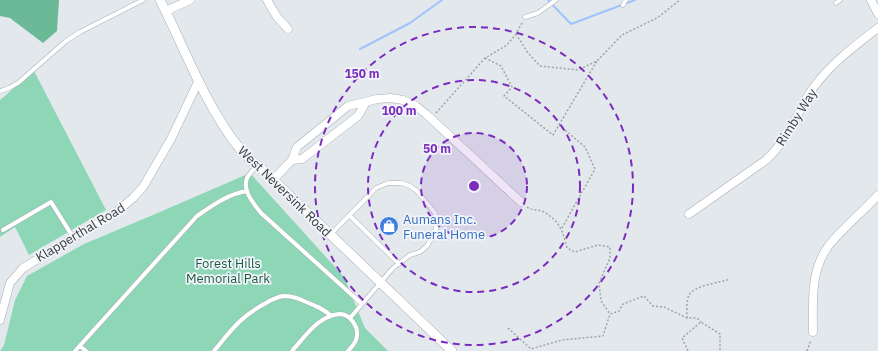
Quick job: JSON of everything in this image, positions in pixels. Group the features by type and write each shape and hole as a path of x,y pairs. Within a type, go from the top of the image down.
{"street":[{"name":"West Neversink Road","path":"160,0 198,82 229,136 249,160 257,165 331,234 452,351"},
{"path":"166,11 190,0"},
{"path":"267,0 277,17 288,29"},
{"path":"872,0 878,14"},
{"name":"Rimby Way","path":"690,214 772,154 789,132 803,104 821,79 856,45 878,28"},
{"name":"Klapperthal Road","path":"0,320 7,290 17,273 27,264 127,204 143,187 171,139 198,82"},
{"path":"273,180 292,160 297,147 348,106 377,99 391,98 403,100 416,106 426,114 521,202"},
{"path":"292,160 302,159 358,116 366,102"},
{"path":"814,332 813,294 815,277 822,258 833,241 867,208 878,195"}],"lane":[{"path":"0,90 9,88 18,82 66,41 80,32 143,0"},
{"path":"525,17 538,13 556,0"},
{"path":"623,4 626,0"},
{"path":"836,3 840,0"},
{"path":"257,165 247,178 246,186 249,197 262,213 362,304"},
{"path":"331,234 376,188 388,183 400,183 410,186 417,191 435,213 437,219 436,230 427,246 420,252 410,255 399,264 380,282 350,318"},
{"path":"75,351 197,216 215,203 230,195 247,191"},
{"path":"3,230 51,202 73,237"},
{"path":"349,215 399,264"},
{"path":"214,351 237,323 251,311 271,300 283,296 297,298 322,309 331,316"},
{"path":"292,351 313,328 324,319 342,314 350,318 355,326 357,335 354,345 348,351"},
{"path":"80,346 86,351"}],"path":[{"path":"485,58 501,66 512,87 504,96 553,135 597,61 622,35 657,18 680,0"},
{"path":"432,118 485,58 507,45 516,34 525,17"},
{"path":"516,34 528,53 540,66 578,70 597,61"},
{"path":"559,125 585,147 595,169 562,228"},
{"path":"521,202 529,209 544,212 562,228 568,248 576,252 598,245 610,247 610,258 599,283 601,301 610,314"},
{"path":"687,318 689,295 698,287 730,279"},
{"path":"610,314 619,311 623,304 644,296 653,306 664,307 687,318 697,318 720,334 720,351"},
{"path":"508,328 531,349 562,340 603,336 610,314"},
{"path":"688,351 682,338 701,322"},
{"path":"807,351 814,332"}],"green space":[{"path":"0,0 59,0 57,31 43,43 10,18 0,16"},
{"path":"34,71 106,210 29,255 15,227 0,237 0,100"},
{"name":"Forest Hills Memorial Park","path":"250,173 344,277 365,328 388,351 0,351 4,345 15,300 27,276 84,244"}],"waterway":[{"path":"360,49 410,23 442,0"},
{"path":"548,0 571,24 635,0"}],"place":[{"name":"Aumans Inc. Funeral Home","path":"389,226"}]}
